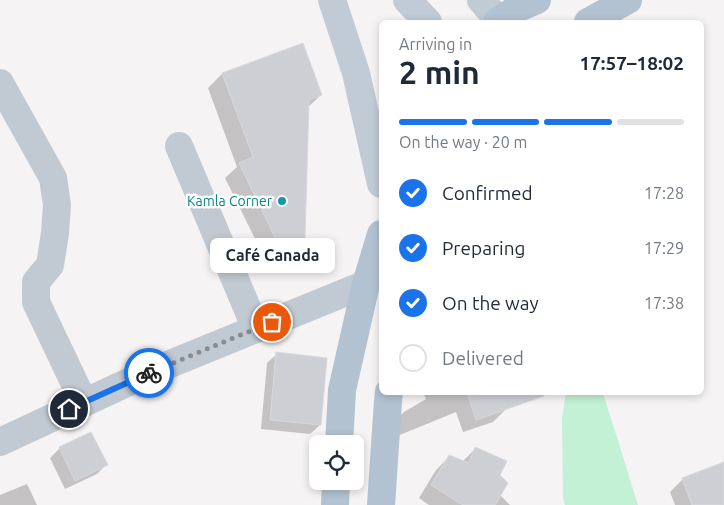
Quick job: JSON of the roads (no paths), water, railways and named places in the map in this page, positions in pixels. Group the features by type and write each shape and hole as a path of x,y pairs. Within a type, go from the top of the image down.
{"main road":[{"path":"332,0 355,69 379,175"},
{"path":"406,0 426,20"},
{"path":"481,0 513,14"},
{"path":"592,20 628,0"},
{"path":"340,435 342,390 366,284 379,241"},
{"path":"381,505 389,395"},
{"path":"335,505 336,490"}],"street":[{"path":"0,83 53,178 57,205 55,233 50,265 36,282 36,302 84,403"},
{"path":"179,146 256,329"},
{"path":"0,442 148,373 366,284"}],"place":[{"name":"Kamla Corner","path":"282,201"},
{"name":"Café Canada","path":"272,322"}]}
